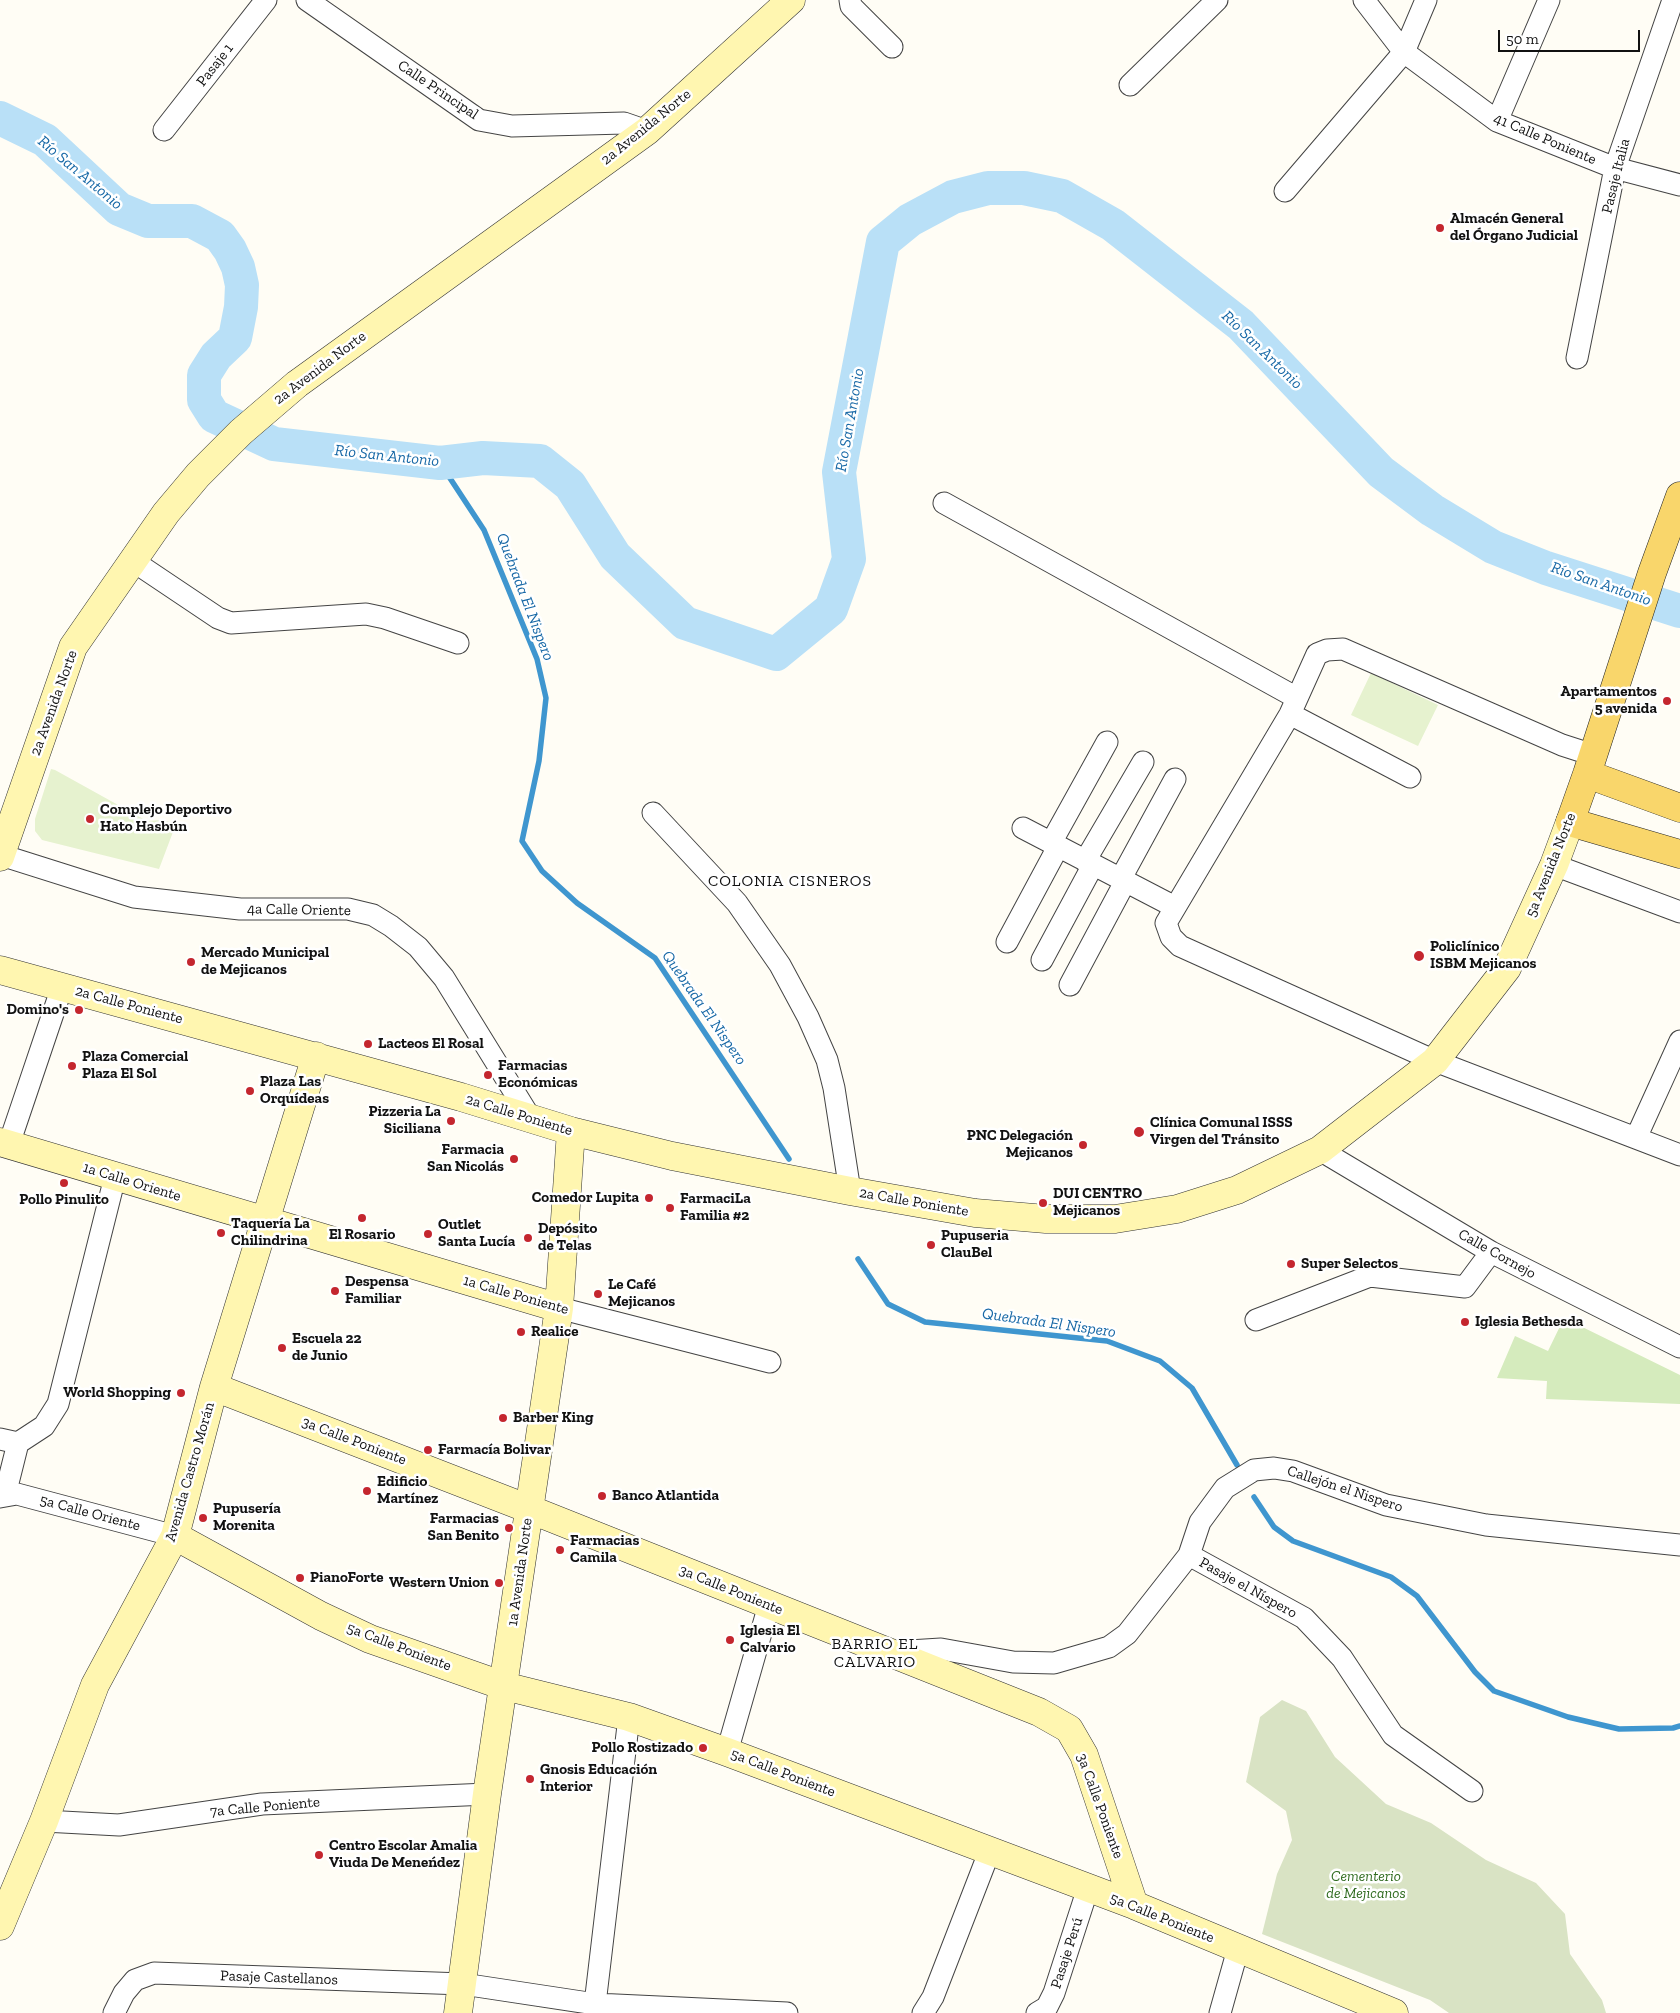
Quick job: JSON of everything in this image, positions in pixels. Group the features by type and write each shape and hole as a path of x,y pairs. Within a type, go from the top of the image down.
{"main road":[{"name":"2a Avenida Norte","path":"0,856 73,647 166,513 198,475 266,410 313,372 646,131 791,0"},
{"name":"5a Avenida Norte","path":"1046,1219 1115,1219 1177,1209 1237,1190 1320,1150 1435,1061 1507,968 1554,865 1590,764 1652,573 1680,496"},
{"path":"1590,764 1680,808"},
{"path":"1570,822 1680,854"},
{"name":"2a Calle Poniente","path":"0,970 316,1056 571,1131 672,1156 850,1192 975,1213 1046,1219"},
{"name":"Avenida Castro Morán","path":"0,1926 44,1820 96,1685 175,1536 214,1387 316,1056"},
{"name":"1a Avenida Norte","path":"458,2013 470,1910 559,1308 571,1131"},
{"name":"1a Calle Oriente","path":"5,1143 265,1222"},
{"name":"1a Calle Poniente","path":"265,1222 559,1308"},
{"name":"3a Calle Poniente","path":"214,1387 529,1509 1039,1712 1069,1729 1084,1755 1134,1906"},
{"name":"5a Calle Poniente","path":"175,1536 320,1616 362,1635 504,1686 629,1717 727,1752 1088,1888 1394,2013"}],"street":[{"name":"Pasaje 1","path":"164,130 266,0"},
{"name":"Calle Principal","path":"307,0 479,120 512,126 624,123 646,131"},
{"path":"850,0 851,6 892,47"},
{"path":"1130,85 1217,0"},
{"name":"41 Calle Poniente","path":"1364,0 1404,52 1497,121 1615,168 1680,185"},
{"path":"1285,191 1404,52 1426,0"},
{"path":"1497,121 1549,0"},
{"name":"Pasaje Italia","path":"1577,358 1615,168 1673,0"},
{"path":"944,503 1293,706 1410,777"},
{"path":"133,561 218,618 231,623 366,614 385,618 458,643"},
{"path":"1590,764 1562,744 1344,649 1327,650 1317,654 1293,706 1173,906 1166,923 1171,937 1180,946 1435,1061 1680,1155"},
{"path":"1007,942 1107,742"},
{"path":"1042,960 1089,863 1143,762"},
{"path":"1070,985 1176,779"},
{"path":"653,813 737,903 780,965 808,1017 827,1060 834,1088 850,1192"},
{"path":"1023,828 1173,906"},
{"name":"4a Calle Oriente","path":"0,856 134,896 240,909 348,909 373,915 418,947 444,978 530,1119"},
{"path":"1554,865 1680,912"},
{"path":"5,1143 62,986"},
{"path":"1636,1138 1680,1041"},
{"name":"Calle Cornejo","path":"1320,1150 1491,1252 1680,1347"},
{"path":"2,1496 9,1441 44,1426 58,1404 115,1177"},
{"path":"1256,1320 1370,1276 1464,1287 1491,1252"},
{"name":"1a Calle Poniente","path":"559,1308 770,1362"},
{"name":"Callejón el Nispero","path":"890,1652 942,1650 1013,1662 1046,1663 1086,1655 1109,1647 1127,1634 1189,1555 1200,1522 1225,1488 1254,1470 1274,1468 1292,1471 1386,1505 1486,1525 1680,1545"},
{"name":"5a Calle Oriente","path":"2,1496 18,1494 175,1536"},
{"name":"Pasaje el Níspero","path":"1189,1555 1304,1618 1342,1658 1392,1735 1472,1791"},
{"path":"727,1752 769,1605"},
{"path":"596,2008 629,1717"},
{"name":"7a Calle Poniente","path":"44,1820 119,1826 262,1804 487,1794"},
{"path":"922,2013 933,1997 990,1850"},
{"name":"Pasaje Perú","path":"1037,2013 1047,2007 1054,1993 1088,1888"},
{"path":"1220,2013 1238,1949"},
{"name":"Pasaje Castellanos","path":"114,2013 124,1993 135,1980 154,1973 462,1984 596,2008 787,2013"}],"green space":[{"path":"1371,673 1438,705 1418,746 1351,715"},
{"name":"Complejo Deportivo Hato Hasbún","path":"51,769 147,821 163,820 176,824 159,869 42,840 35,831 35,819"},
{"path":"1564,1318 1680,1375 1680,1404 1546,1399 1547,1381 1497,1378 1515,1336 1548,1351"},
{"name":"Cementerio de Mejicanos","path":"1282,1700 1306,1711 1335,1757 1386,1804 1431,1823 1486,1860 1536,1883 1565,1914 1570,1954 1602,2000 1606,2013 1449,2013 1430,2000 1262,1934 1277,1874 1292,1840 1286,1811 1246,1782 1260,1717"}],"waterway":[{"name":"Río San Antonio","path":"0,118 45,140 119,209 148,221 192,221 220,236 230,250 238,267 242,285 241,307 235,338 216,356 204,375 204,400 214,416 274,444 440,463 483,458 540,461 570,485 615,556 685,623 776,654 831,609 849,559 839,472 883,242 910,220 953,197 988,188 1024,188 1062,196 1113,225 1241,325 1381,472 1432,510 1493,547 1546,568 1680,611"},
{"name":"Quebrada El Nispero","path":"440,463 484,530 537,659 546,698 539,761 522,841 542,871 577,903 655,958 789,1159"},
{"name":"Quebrada El Nispero","path":"858,1259 888,1304 925,1322 1107,1341 1160,1361 1192,1388 1237,1465"},
{"name":"Quebrada El Nispero","path":"1254,1497 1274,1527 1293,1541 1391,1577 1417,1596 1475,1672 1494,1691 1568,1717 1619,1729 1673,1728 1680,1726"}],"place":[{"name":"Almacén General del Órgano Judicial","path":"1440,228"},
{"name":"Apartamentos 5 avenida","path":"1667,701"},
{"name":"Complejo Deportivo Hato Hasbún","path":"90,819"},
{"name":"Policlínico ISBM Mejicanos","path":"1419,956"},
{"name":"Mercado Municipal de Mejicanos","path":"191,962"},
{"name":"Domino's","path":"79,1010"},
{"name":"Lacteos El Rosal","path":"368,1044"},
{"name":"Plaza Comercial Plaza El Sol","path":"72,1066"},
{"name":"Farmacias Económicas","path":"488,1075"},
{"name":"Plaza Las Orquídeas","path":"250,1091"},
{"name":"Pizzeria La Siciliana","path":"451,1121"},
{"name":"Clínica Comunal ISSS Virgen del Tránsito","path":"1139,1132"},
{"name":"PNC Delegación Mejicanos","path":"1083,1145"},
{"name":"Farmacia San Nicolás","path":"514,1159"},
{"name":"Pollo Pinulito","path":"64,1183"},
{"name":"Comedor Lupita","path":"649,1198"},
{"name":"DUI CENTRO Mejicanos","path":"1043,1203"},
{"name":"FarmaciLa Familia #2","path":"670,1208"},
{"name":"El Rosario","path":"362,1218"},
{"name":"Taquería La Chilindrina","path":"221,1233"},
{"name":"Outlet Santa Lucía","path":"428,1234"},
{"name":"Depósito de Telas","path":"528,1238"},
{"name":"Pupuseria ClauBel","path":"931,1245"},
{"name":"Super Selectos","path":"1291,1264"},
{"name":"Despensa Familiar","path":"335,1291"},
{"name":"Le Café Mejicanos","path":"598,1294"},
{"name":"Iglesia Bethesda","path":"1465,1322"},
{"name":"Realice","path":"521,1332"},
{"name":"Escuela 22 de Junio","path":"282,1348"},
{"name":"World Shopping","path":"181,1393"},
{"name":"Barber King","path":"503,1418"},
{"name":"Farmacía Bolivar","path":"428,1450"},
{"name":"Edificio Martínez","path":"367,1491"},
{"name":"Banco Atlantida","path":"602,1496"},
{"name":"Pupusería Morenita","path":"203,1518"},
{"name":"Farmacias San Benito","path":"509,1528"},
{"name":"Farmacias Camila","path":"560,1550"},
{"name":"PianoForte","path":"300,1578"},
{"name":"Western Union","path":"499,1583"},
{"name":"Iglesia El Calvario","path":"730,1640"},
{"name":"Pollo Rostizado","path":"703,1748"},
{"name":"Gnosis Educación Interior","path":"530,1779"},
{"name":"Centro Escolar Amalia Viuda De Meneńdez","path":"319,1855"}],"district":[{"name":"COLONIA CISNEROS","path":"790,881"},
{"name":"BARRIO EL CALVARIO","path":"875,1653"}]}
